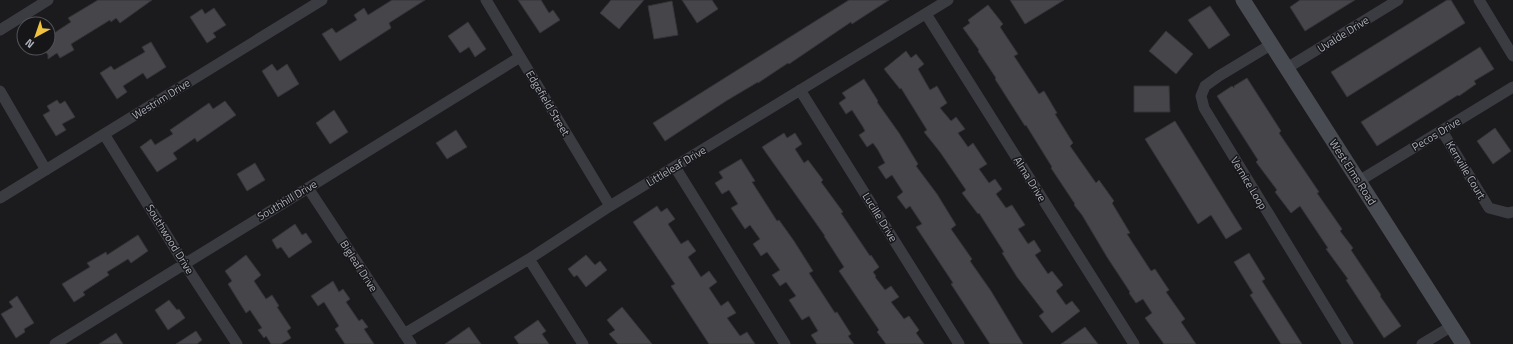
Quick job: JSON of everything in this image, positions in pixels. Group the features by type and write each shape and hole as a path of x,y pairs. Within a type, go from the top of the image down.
{"main road":[{"name":"West Elms Road","path":"1243,0 1463,344"}],"street":[{"path":"0,30 48,0"},
{"name":"Westrim Drive","path":"0,198 322,0"},
{"name":"Edgefield Street","path":"486,0 610,206"},
{"name":"Littleleaf Drive","path":"404,334 529,259 610,206 948,0"},
{"name":"Uvalde Drive","path":"1287,68 1398,0"},
{"path":"1479,0 1513,56"},
{"name":"Alma Drive","path":"926,14 1134,344"},
{"name":"Vernice Loop","path":"1272,44 1205,86 1201,96 1204,108 1348,344"},
{"name":"Southhill Drive","path":"58,343 184,263 520,57"},
{"name":"Pecos Drive","path":"1359,181 1513,87"},
{"name":"Lucille Drive","path":"800,90 959,344"},
{"path":"0,91 46,170"},
{"name":"Kerrville Court","path":"1442,131 1489,208 1508,213 1513,212"},
{"name":"Southwood Drive","path":"104,134 184,263 237,344"},
{"path":"675,167 785,344"},
{"name":"Bigleaf Drive","path":"308,188 410,344"},
{"path":"529,259 583,344"},
{"path":"1422,344 1452,326"}],"building":[{"path":"98,0 152,0 120,23 116,18 111,22 110,20 71,44 74,50 60,58 56,54 56,32 71,22 68,18"},
{"path":"392,0 425,0 389,23 391,28 340,61 322,34 332,28 336,33 357,20 354,15 364,8 368,15"},
{"path":"518,0 541,0 549,13 553,10 560,20 540,33"},
{"path":"611,0 644,0 619,29 600,13"},
{"path":"682,0 712,0 718,9 697,23"},
{"path":"849,0 889,0 852,24 851,22 789,64 788,63 758,83 726,101 665,141 653,123"},
{"path":"1010,0 1064,0 1025,24"},
{"path":"1300,0 1355,0 1305,31 1290,7"},
{"path":"1447,0 1451,0 1465,23 1347,97 1331,72"},
{"path":"672,1 678,35 654,39 648,6"},
{"path":"988,5 1003,24 1000,27 1018,54 1014,56 1039,94 1044,91 1057,113 1055,114 1073,143 1070,146 1096,183 1099,180 1114,201 1112,203 1130,233 1127,234 1151,271 1155,269 1169,290 1166,292 1185,319 1181,322 1196,344 1164,344 1145,318 1152,313 1143,299 1136,303 1129,293 1130,292 1082,215 1074,205 1075,204 1051,168 1052,167 1026,125 1025,126 995,79 996,78 978,51 979,50 963,28 970,23 968,20"},
{"path":"1210,6 1230,35 1209,49 1188,20"},
{"path":"214,8 226,25 213,33 216,37 207,43 190,17 202,9 205,14"},
{"path":"468,22 486,49 475,57 469,47 460,53 448,36"},
{"path":"1166,31 1193,54 1176,74 1149,51"},
{"path":"151,42 166,67 147,79 143,73 123,86 127,92 117,99 100,73 111,66 114,70 145,52 142,47"},
{"path":"1480,47 1494,69 1474,81 1476,84 1459,96 1458,95 1377,146 1361,122"},
{"path":"906,51 911,58 916,54 924,64 918,69 930,90 937,86 947,103 940,108 951,121 956,117 965,129 958,133 968,147 973,143 987,164 979,169 989,183 995,179 1002,189 996,194 1006,208 1012,205 1025,225 1018,229 1028,244 1034,240 1041,251 1035,255 1048,274 1052,271 1063,285 1056,291 1066,305 1072,301 1080,311 1052,333 1039,316 1044,312 1017,277 1002,253 1004,252 979,213 978,214 962,193 966,190 940,152 924,132 927,130 901,88 900,89 884,69"},
{"path":"272,64 277,71 287,64 299,84 278,97 262,71"},
{"path":"1247,78 1281,131 1279,133 1342,229 1340,231 1353,248 1351,250 1401,326 1384,338 1346,280 1348,279 1326,249 1328,248 1300,206 1291,213 1275,192 1277,190 1256,162 1258,160 1217,96 1232,86 1234,88 1234,86"},
{"path":"864,79 878,101 877,102 899,133 918,164 916,166 937,194 956,225 951,229 972,259 970,261 991,291 1023,344 990,344 951,284 953,283 916,227 922,224 910,206 906,209 897,197 903,192 892,175 886,179 878,167 885,163 878,150 873,143 867,147 859,135 865,131 863,127 852,110 846,114 839,103 846,98 842,93"},
{"path":"1134,86 1169,86 1170,112 1134,112"},
{"path":"57,100 60,104 65,101 75,117 62,124 66,130 56,136 43,115 50,111 47,106"},
{"path":"225,101 236,115 197,142 195,138 173,153 177,159 157,172 140,147 151,139 155,145 173,134 170,130 209,103 213,109"},
{"path":"334,110 348,132 330,144 316,123"},
{"path":"1175,121 1242,229 1226,239 1211,215 1198,224 1145,139"},
{"path":"1495,128 1511,151 1493,164 1477,141"},
{"path":"456,130 467,147 447,159 436,143"},
{"path":"784,133 787,138 795,133 802,144 795,149 804,163 808,160 823,180 821,182 843,212 841,213 879,267 873,272 876,276 875,277 885,290 891,286 899,297 891,302 904,319 909,316 919,330 916,333 924,344 886,344 877,332 879,330 839,271 844,267 825,236 762,147"},
{"path":"741,159 755,181 752,182 777,221 779,220 813,271 809,273 835,313 837,312 851,334 848,336 854,344 817,344 811,335 818,331 809,316 802,320 789,300 796,296 786,282 780,286 772,275 780,270 767,252 761,256 753,244 760,239 750,225 745,229 731,208 738,204 729,190 722,194 715,183 723,178 719,172"},
{"path":"255,163 265,180 247,191 237,174"},
{"path":"657,206 661,212 667,208 675,219 668,224 681,244 688,240 696,251 688,257 701,277 709,271 717,282 709,288 721,306 728,301 736,313 727,318 740,336 747,332 755,344 709,344 671,286 675,284 633,222"},
{"path":"295,224 302,235 306,233 312,242 289,258 281,247 277,249 272,240"},
{"path":"138,235 148,251 131,263 128,259 107,272 109,275 83,292 85,295 74,302 62,284 90,267 87,263 106,252 107,255"},
{"path":"1249,253 1265,279 1262,281 1302,344 1281,344 1250,295 1253,293 1234,262"},
{"path":"246,255 261,275 254,281 266,299 272,295 279,306 277,307 291,328 287,331 291,338 281,344 271,344 266,336 264,338 258,330 262,328 250,310 246,313 228,284 232,281 225,271"},
{"path":"586,255 595,265 600,261 607,270 586,287 577,275 574,277 568,269"},
{"path":"333,281 339,292 343,289 350,299 346,302 359,321 362,319 368,327 364,329 374,344 345,344 335,329 339,326 324,302 318,306 311,296"},
{"path":"17,296 34,323 24,329 25,332 16,338 1,314 13,307 9,302"},
{"path":"169,300 177,310 179,309 185,318 168,330 155,310"},
{"path":"622,307 652,344 618,344 609,334 615,330 607,320"},
{"path":"538,320 546,331 542,334 549,344 519,344 514,337"},
{"path":"469,327 481,344 445,344"},
{"path":"1085,327 1098,344 1061,344"},
{"path":"196,331 202,340 197,344 176,344"},
{"path":"116,333 123,344 99,344"}]}
